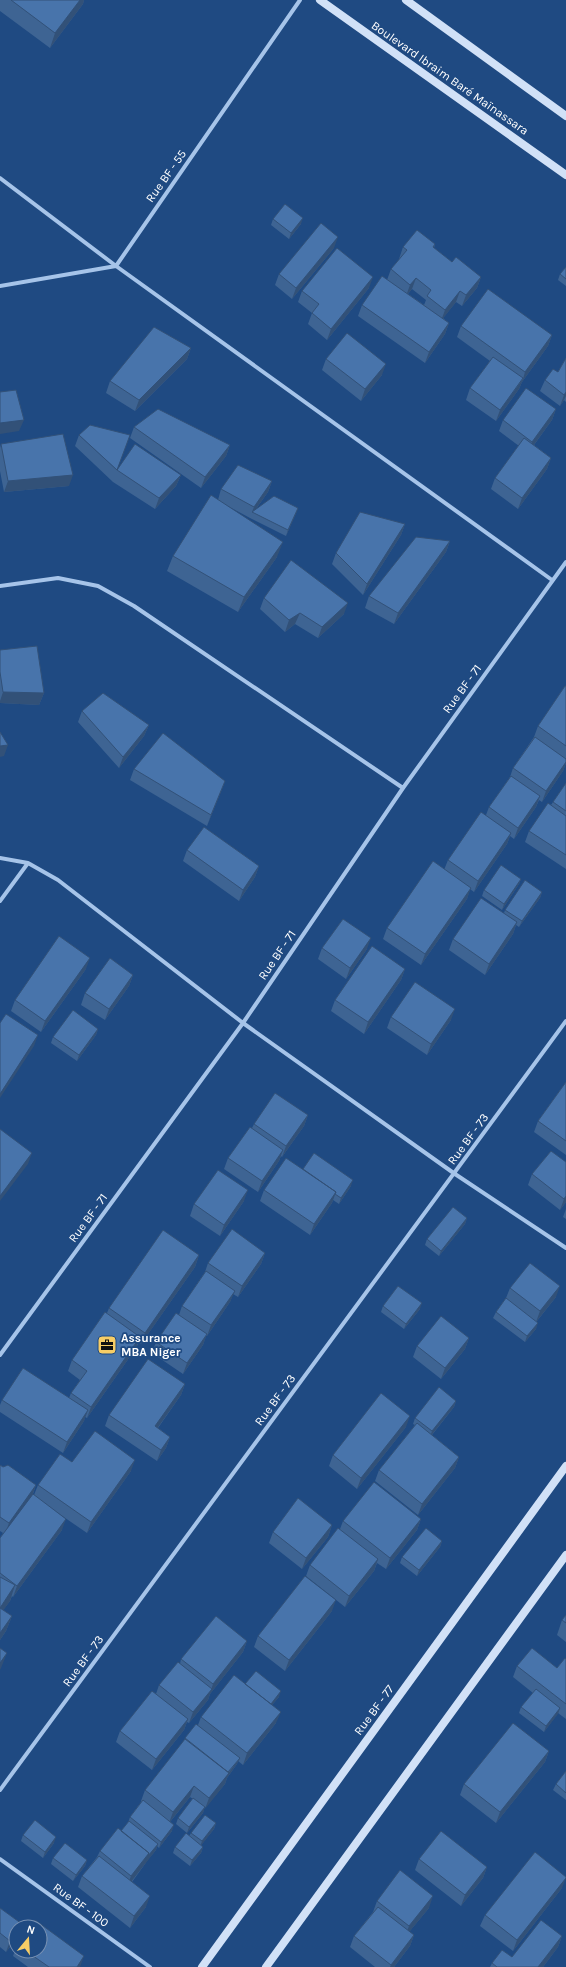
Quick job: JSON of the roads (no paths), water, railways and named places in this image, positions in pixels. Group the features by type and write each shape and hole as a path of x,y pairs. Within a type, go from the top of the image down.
{"main road":[{"name":"Boulevard Ibraim Baré Maïnassara","path":"320,0 566,175"},
{"path":"406,0 566,116"},
{"name":"Rue BF - 77","path":"202,1967 566,1466"},
{"path":"266,1967 566,1555"}],"street":[{"name":"Rue BF - 55","path":"116,266 300,0"},
{"path":"0,178 116,266 552,580"},
{"path":"0,286 116,266"},
{"name":"Rue BF - 71","path":"0,1355 243,1023 403,788 566,562"},
{"path":"0,586 58,578 98,586 134,606 403,788"},
{"path":"0,858 28,863 58,880 243,1023 455,1174 566,1248"},
{"path":"0,901 28,863"},
{"name":"Rue BF - 73","path":"0,1790 455,1174 566,1021"},
{"name":"Rue BF - 100","path":"0,1859 150,1967"}],"place":[{"name":"Assurance MBA Niger","path":"107,1345"}]}
